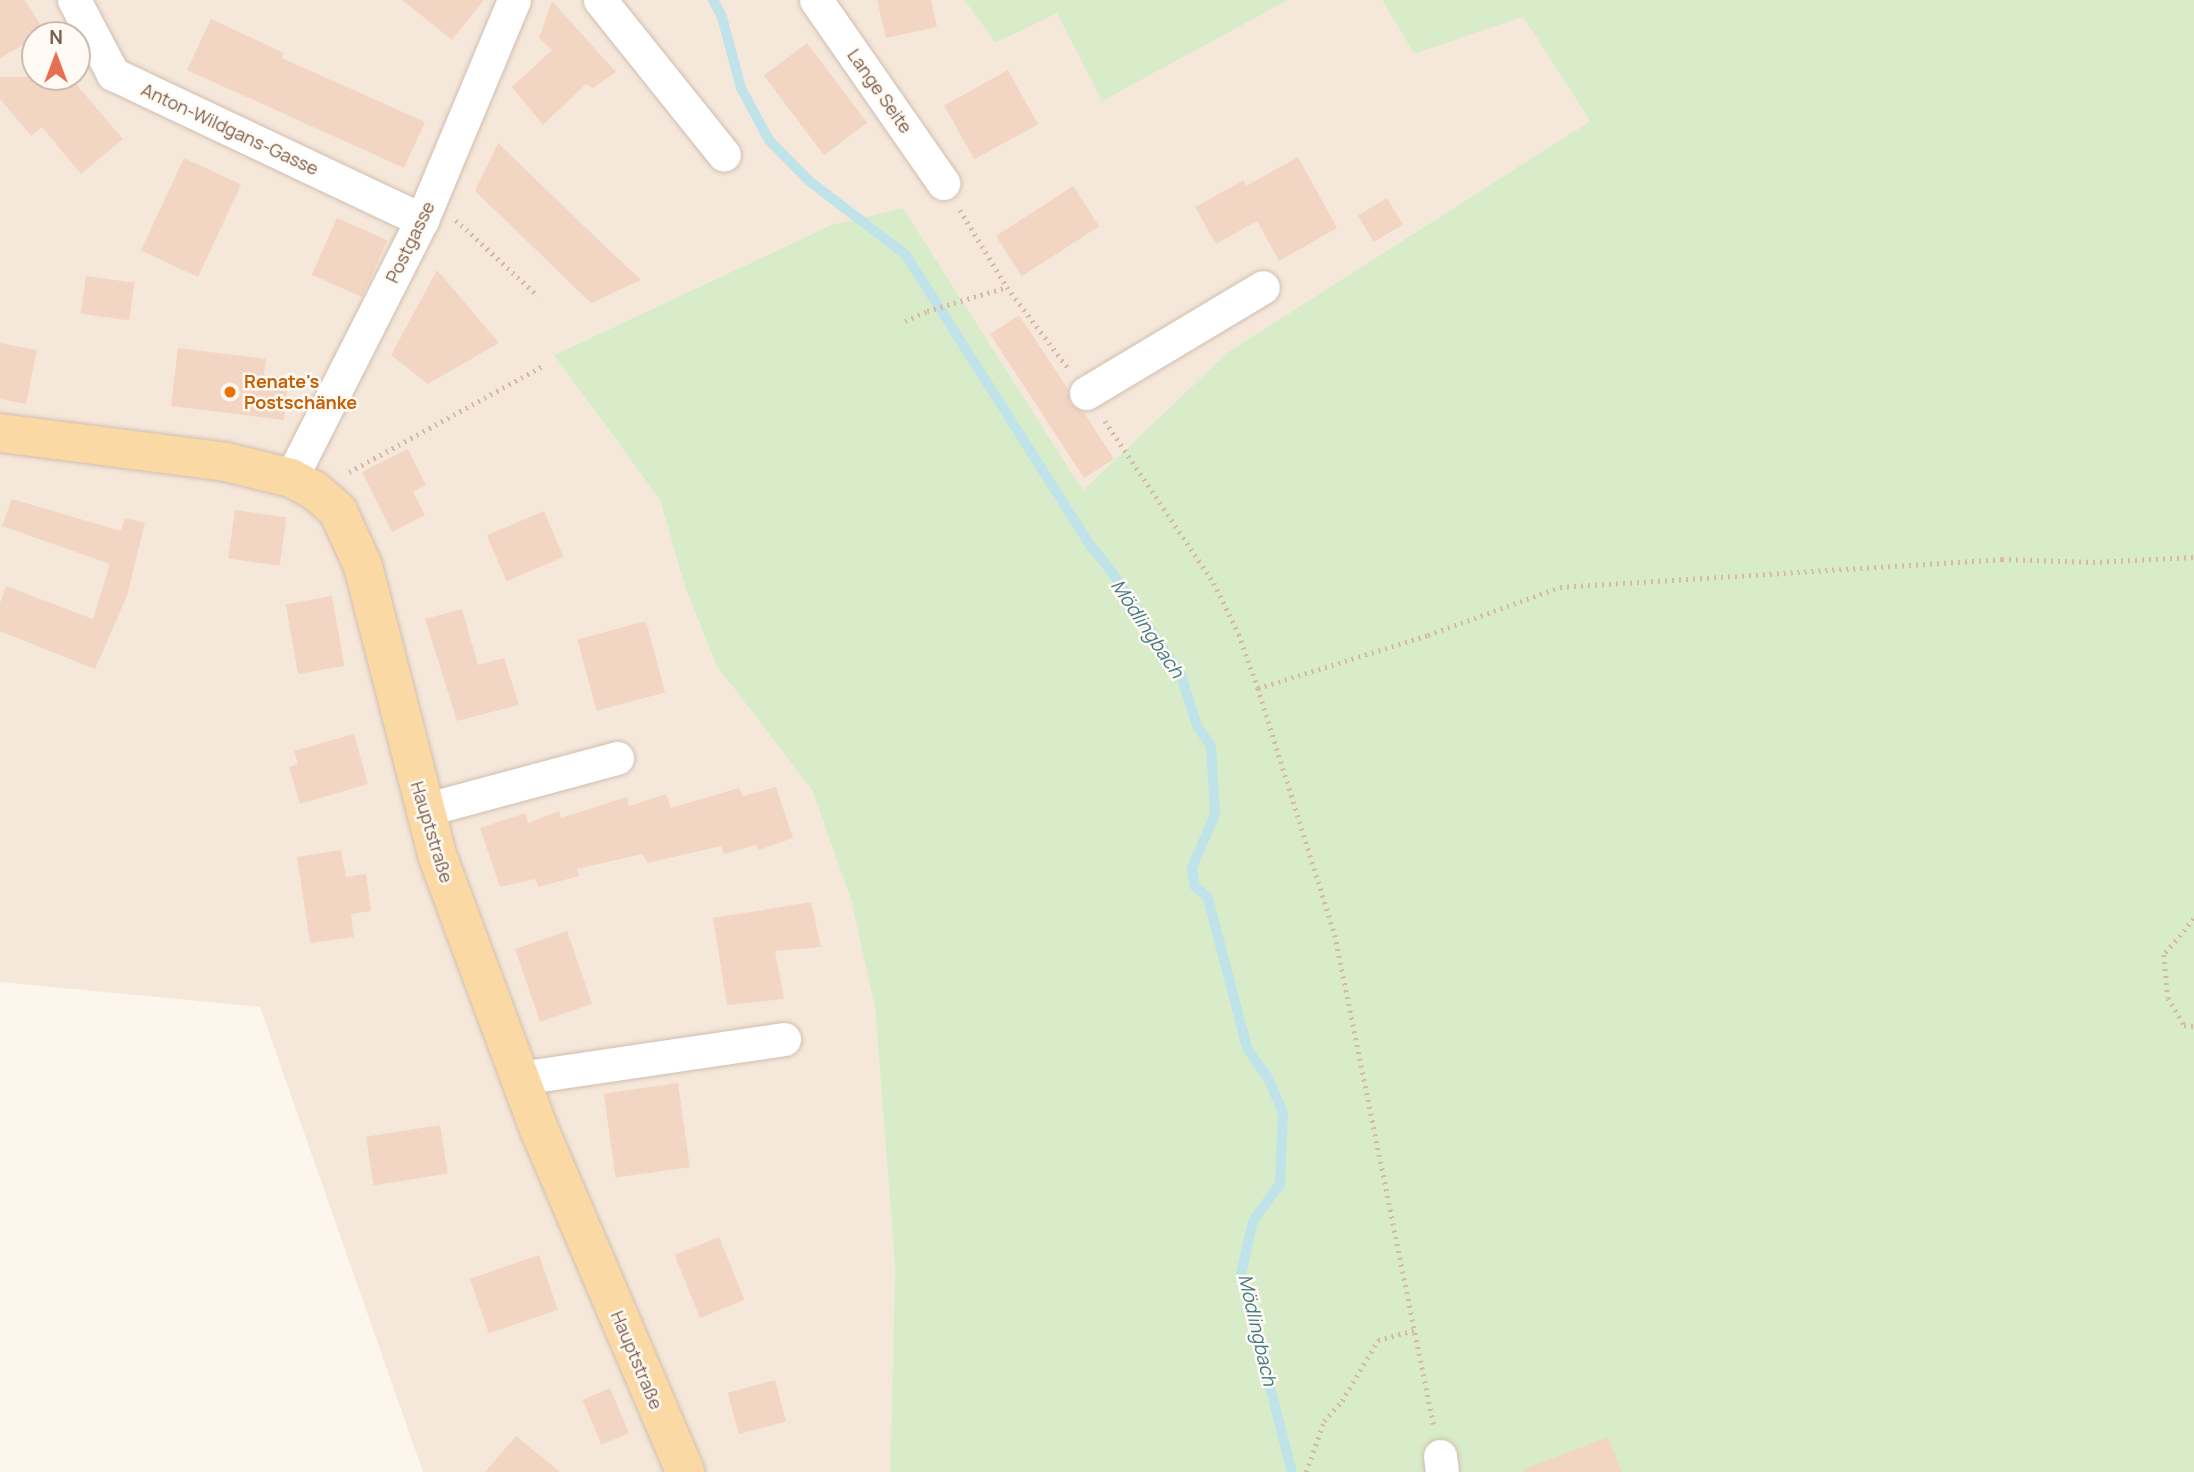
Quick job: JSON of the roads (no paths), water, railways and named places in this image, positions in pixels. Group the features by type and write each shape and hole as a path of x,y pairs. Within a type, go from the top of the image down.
{"main road":[{"name":"Hauptstraße","path":"0,433 226,462 303,484 338,511 363,566 436,855 520,1079 685,1472"}],"street":[{"name":"Anton-Wildgans-Gasse","path":"74,0 113,74 427,209"},
{"name":"Postgasse","path":"303,484 427,209 514,0"},
{"path":"600,0 724,155"},
{"name":"Lange Seite","path":"816,0 943,183"},
{"path":"1086,393 1264,287"},
{"path":"424,810 617,758"},
{"path":"520,1079 784,1039"}],"waterway":[{"name":"Mödlingbach","path":"713,0 722,17 741,88 769,140 808,180 906,255 1091,546 1109,568 1181,675 1197,726 1211,746 1215,814 1192,868 1195,886 1208,898 1247,1048 1269,1080 1283,1113 1280,1184 1253,1221 1241,1274 1292,1472"}],"place":[{"name":"Renate's Postschänke","path":"230,392"}]}
